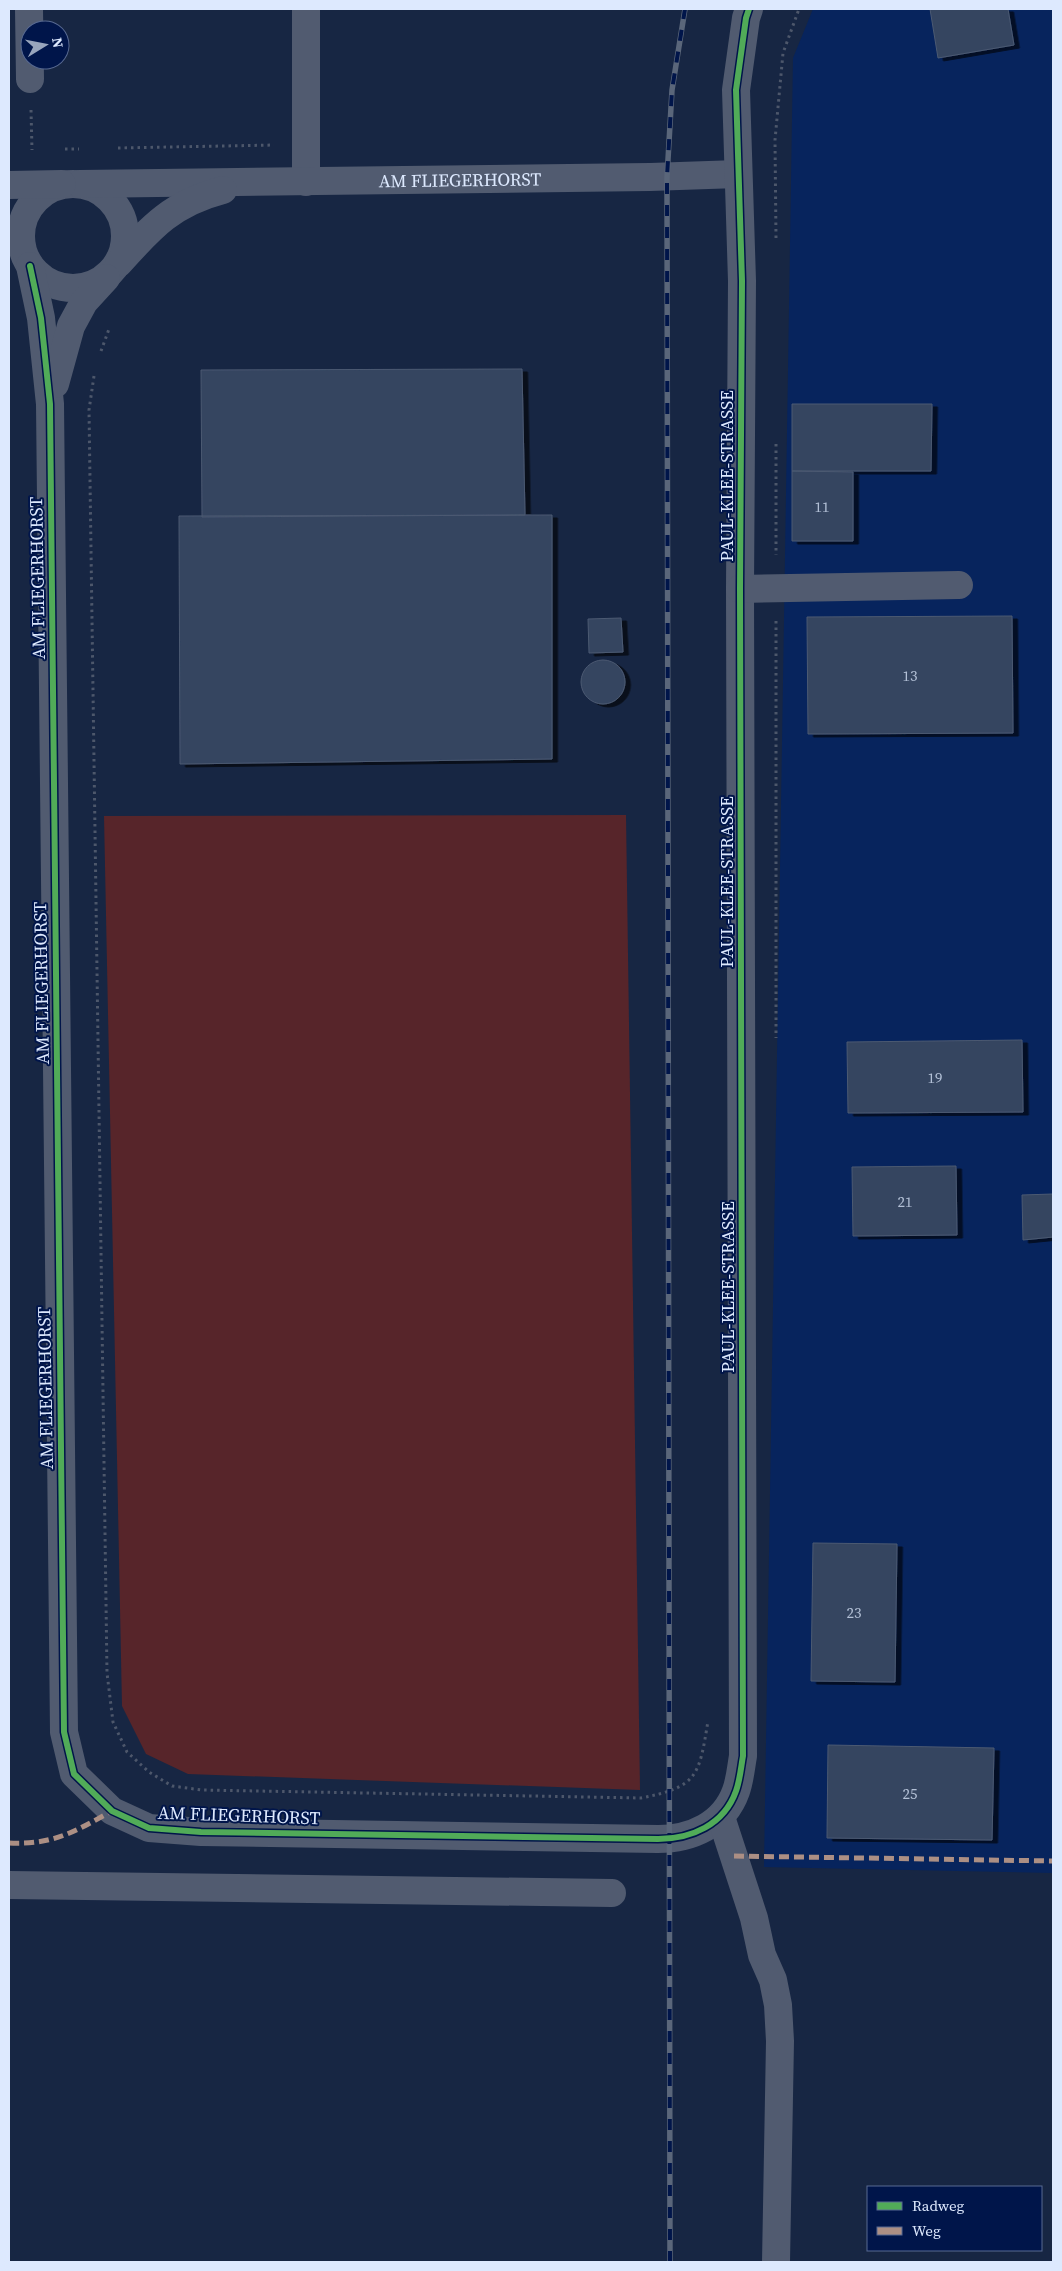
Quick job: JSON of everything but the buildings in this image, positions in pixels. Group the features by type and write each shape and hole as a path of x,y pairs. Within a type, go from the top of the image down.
{"street":[{"path":"29,9 30,79"},
{"path":"306,9 306,182"},
{"name":"PAUL-KLEE-STRASSE","path":"743,1756 740,589 742,281 736,90 746,18 749,9"},
{"name":"AM FLIEGERHORST","path":"738,174 650,177 72,184 47,190 34,202 25,216 21,233 21,249 41,318 50,404 64,1732 74,1774 112,1811 149,1828 200,1832 682,1838 699,1832 721,1817 736,1792 743,1756"},
{"name":"AM FLIEGERHORST","path":"50,404 71,326 84,302 152,227 169,213 187,203 236,187 270,182"},
{"path":"9,185 72,184"},
{"name":"AM FLIEGERHORST","path":"21,249 42,278 57,286 74,289 91,286 112,270 125,248 125,230 121,214 111,199 97,189 72,184"},
{"path":"740,589 959,585"},
{"path":"721,1817 754,1918 762,1956 773,1980 778,2005 780,2041 776,2262"},
{"path":"9,1885 612,1893"}],"path":[{"path":"776,244 776,140 783,53 799,9"},
{"path":"30,79 32,150"},
{"path":"110,148 307,144"},
{"path":"62,150 81,149"},
{"path":"24,150 42,150"},
{"path":"98,356 109,328"},
{"path":"94,374 89,410 106,1663 113,1722 127,1752 149,1772 172,1786 202,1790 641,1798 668,1792 688,1782 701,1761 709,1717"},
{"path":"776,441 776,1044"}],"shaded area":[{"path":"813,9 1053,9 1053,1873 764,1867 793,58"},
{"path":"626,815 640,1790 188,1774 146,1754 122,1706 104,816"}],"railway":[{"path":"670,2262 667,177 672,90 685,9"}],"marked path":[{"path":"9,1843 38,1842 63,1836 112,1811"},
{"path":"734,1856 1053,1861"}],"cycle path":[{"path":"30,266 41,318 50,404 64,1732 74,1774 112,1811 149,1828 201,1832 658,1839 694,1833 715,1821 731,1803 736,1791 743,1756 740,589 742,281 736,90 746,18 749,9"}]}
